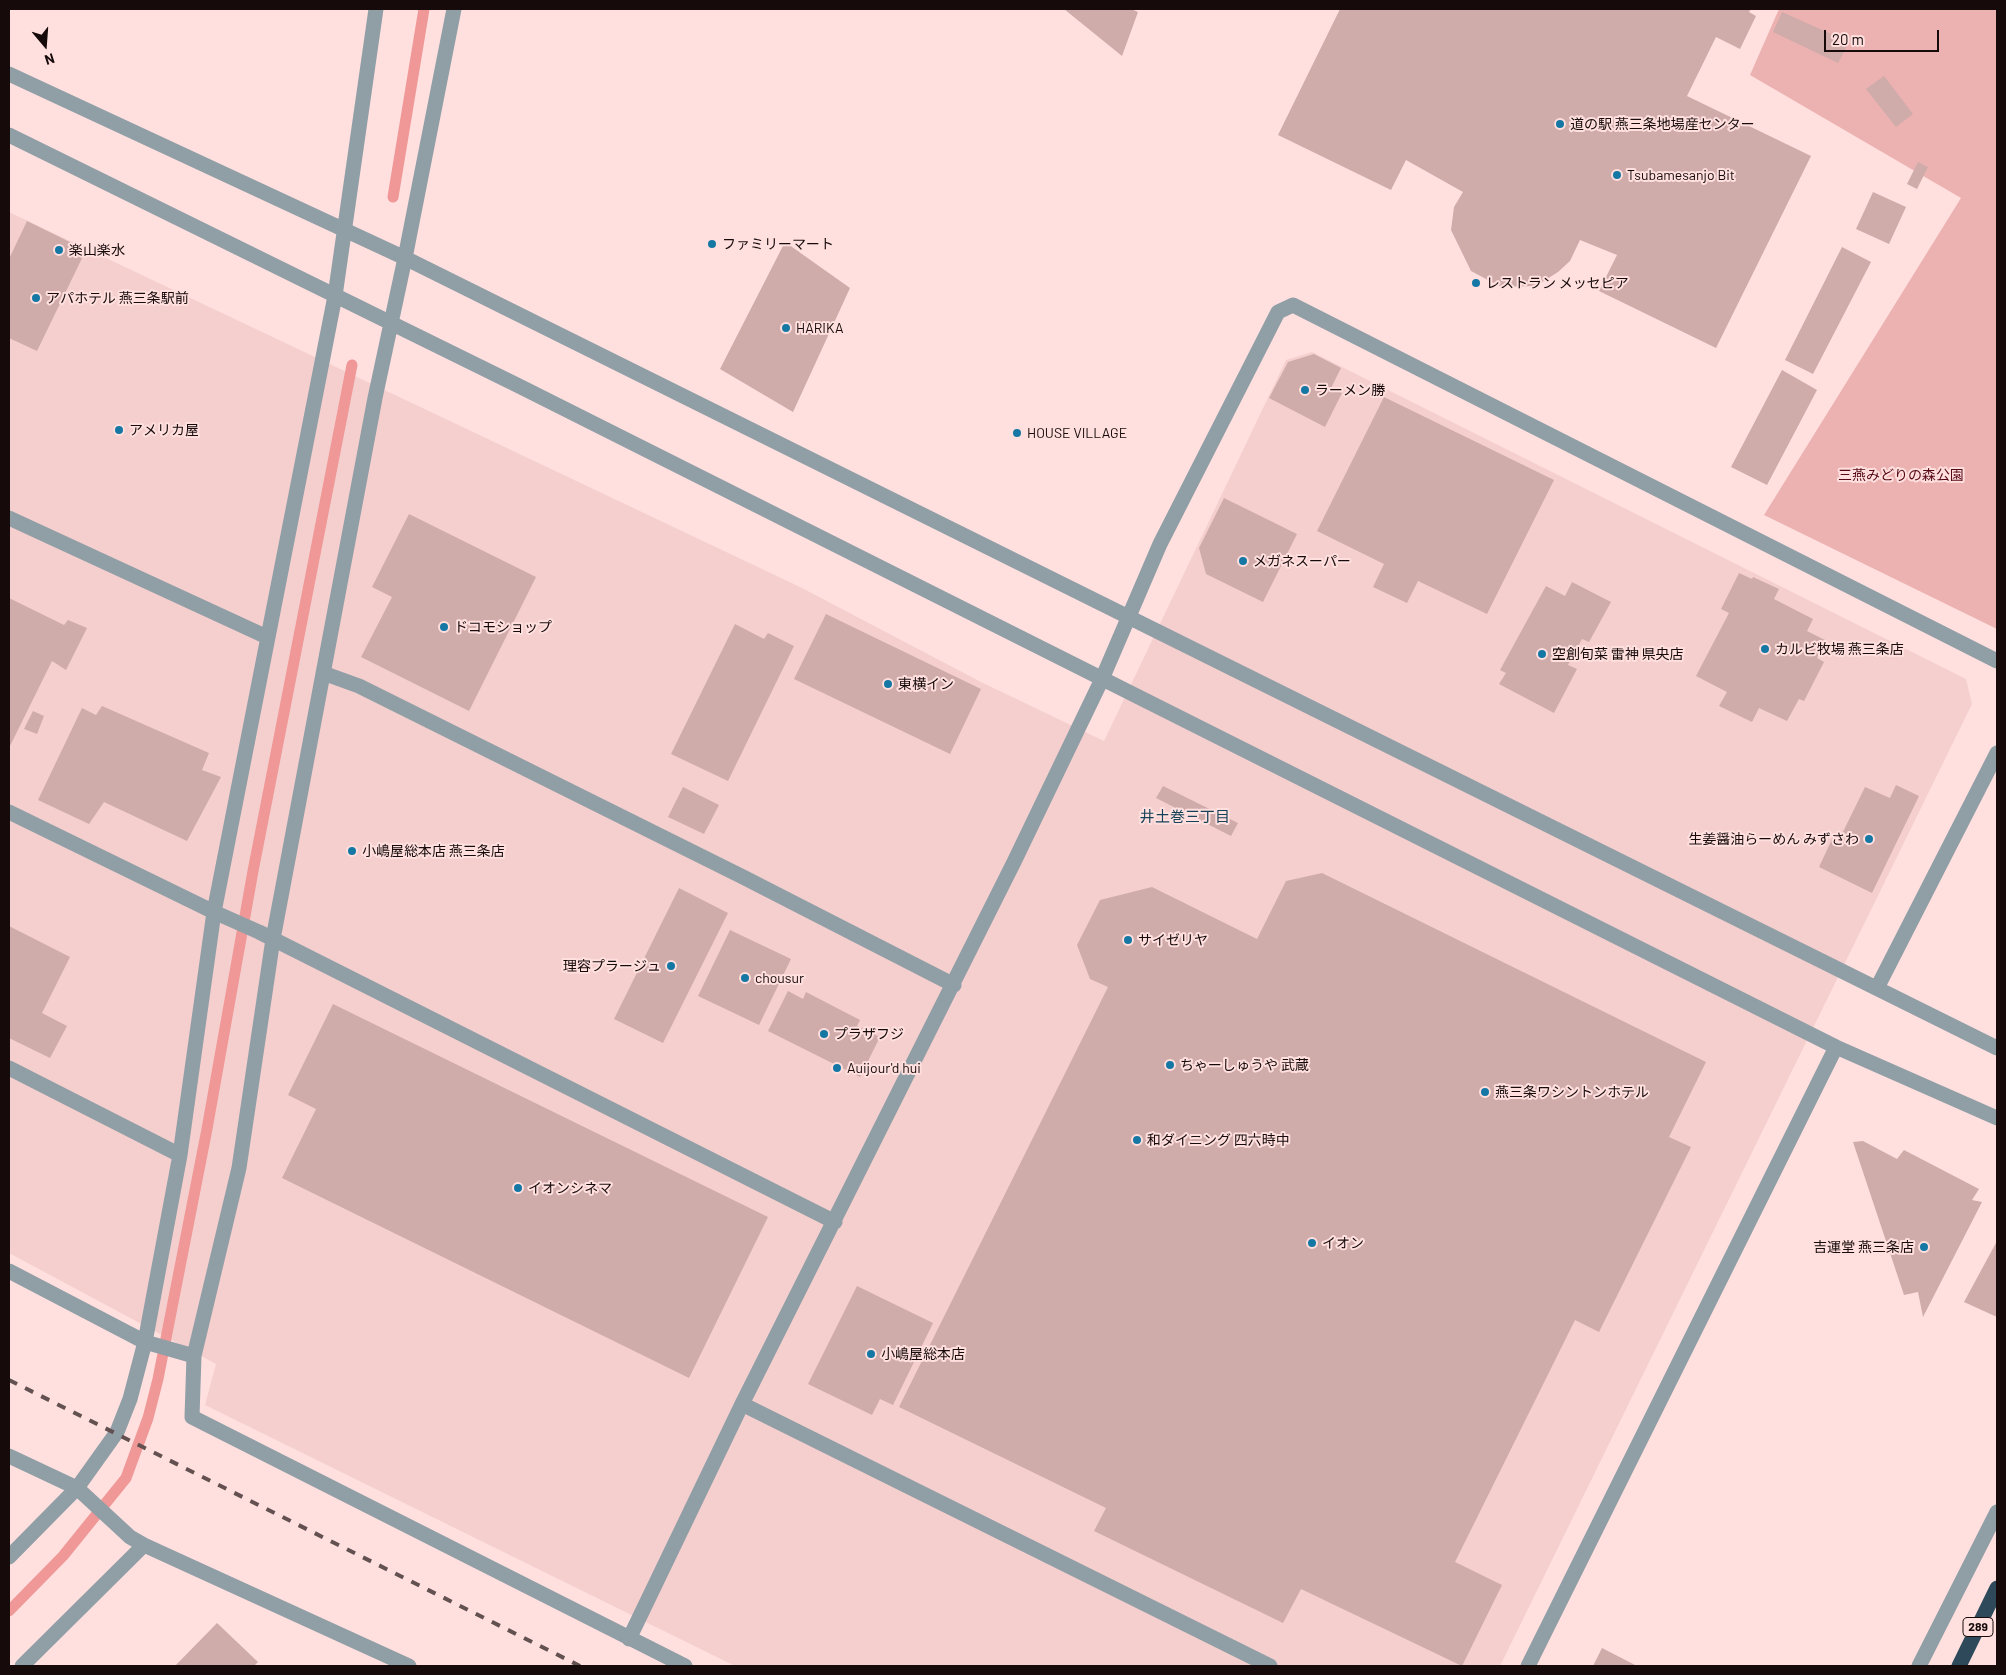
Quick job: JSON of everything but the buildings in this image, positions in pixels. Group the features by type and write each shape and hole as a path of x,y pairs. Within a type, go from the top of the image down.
{"highway":[{"name":"289","path":"1959,1666 1997,1588"}],"street":[{"path":"9,1556 77,1488 116,1432 130,1398 145,1342 180,1155 214,912 334,296 345,232 376,9"},
{"path":"454,9 391,323 273,940 239,1168 194,1356 192,1417 685,1666"},
{"path":"9,74 345,232 405,258 1997,1048"},
{"path":"9,135 391,323 1836,1047 1997,1118"},
{"path":"629,1639 742,1404 954,985 1102,679 1160,544 1278,312 1293,305 1997,661"},
{"path":"9,518 267,637"},
{"path":"323,673 360,686 734,872 954,985"},
{"path":"1877,988 1997,753"},
{"path":"9,812 259,932 835,1222"},
{"path":"1528,1666 1836,1047"},
{"path":"9,1068 180,1155"},
{"path":"9,1271 145,1342 194,1356"},
{"path":"742,1404 1270,1666"},
{"path":"9,1456 77,1488 130,1536 144,1545 409,1666"},
{"path":"1919,1666 1997,1512"},
{"path":"22,1666 144,1545"}],"shaded area":[{"path":"9,212 800,587 981,682 1104,741 1286,360 1312,352 1966,679 1972,704 1500,1666 735,1666 205,1405 216,1364 9,1253"}],"green space":[{"name":"三燕みどりの森公園","path":"1779,9 1997,9 1997,629 1764,515 1961,198 1750,75"}],"waterway":[{"path":"393,197 424,9"},
{"path":"9,1611 63,1556 126,1478 148,1418 158,1379 207,1129 253,871 352,365"}],"railway":[{"path":"9,1380 580,1666"}],"place":[{"name":"道の駅 燕三条地場産センター","path":"1560,124"},
{"name":"Tsubamesanjo Bit","path":"1617,175"},
{"name":"ファミリーマート","path":"712,244"},
{"name":"楽山楽水","path":"59,250"},
{"name":"レストラン メッセピア","path":"1476,283"},
{"name":"アパホテル 燕三条駅前","path":"36,298"},
{"name":"HARIKA","path":"786,328"},
{"name":"ラーメン勝","path":"1305,390"},
{"name":"アメリカ屋","path":"119,430"},
{"name":"HOUSE VILLAGE","path":"1017,433"},
{"name":"メガネスーパー","path":"1243,561"},
{"name":"ドコモショップ","path":"444,627"},
{"name":"カルビ牧場 燕三条店","path":"1765,649"},
{"name":"空創旬菜 雷神 県央店","path":"1542,654"},
{"name":"東横イン","path":"888,684"},
{"name":"生姜醤油らーめん みずさわ","path":"1869,839"},
{"name":"小嶋屋総本店 燕三条店","path":"352,851"},
{"name":"サイゼリヤ","path":"1128,940"},
{"name":"理容プラージュ","path":"671,966"},
{"name":"chousur","path":"745,978"},
{"name":"プラザフジ","path":"824,1034"},
{"name":"ちゃーしゅうや 武蔵","path":"1170,1065"},
{"name":"Auijour'd hui","path":"837,1068"},
{"name":"燕三条ワシントンホテル","path":"1485,1092"},
{"name":"和ダイニング 四六時中","path":"1137,1140"},
{"name":"イオンシネマ","path":"518,1188"},
{"name":"イオン","path":"1312,1243"},
{"name":"吉運堂 燕三条店","path":"1924,1247"},
{"name":"小嶋屋総本店","path":"871,1354"}],"district":[{"name":"井土巻三丁目","path":"1185,817"}]}
